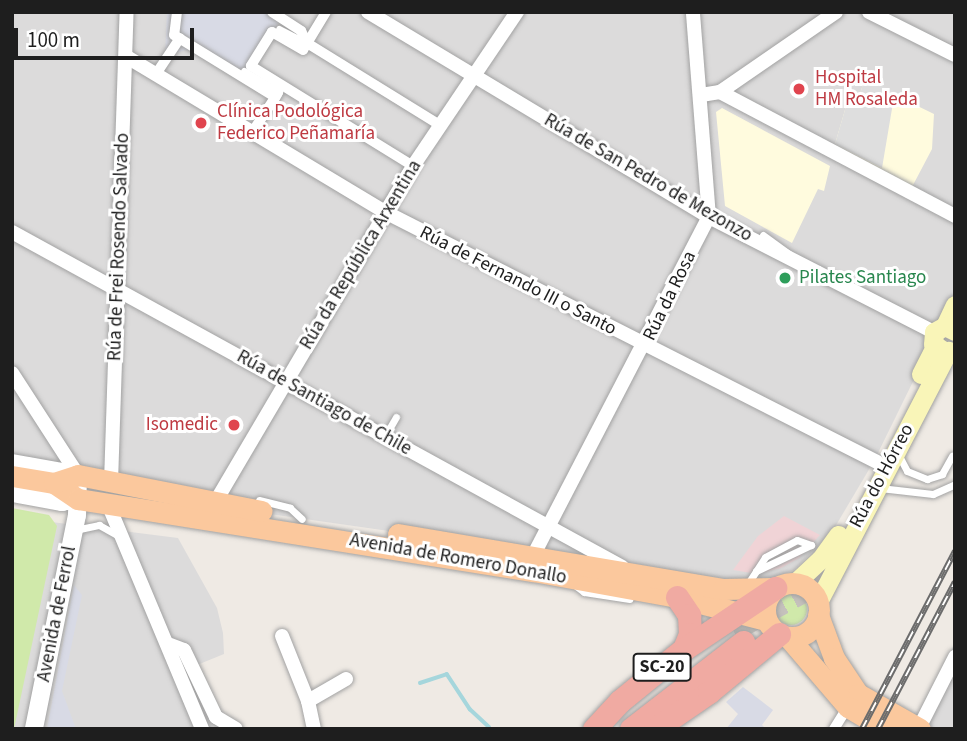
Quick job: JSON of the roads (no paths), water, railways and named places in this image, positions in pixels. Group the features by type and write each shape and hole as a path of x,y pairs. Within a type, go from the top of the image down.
{"highway":[{"name":"SC-20","path":"609,729 662,681 785,586"},
{"path":"677,597 689,615 690,634 684,649"},
{"name":"SC-20","path":"594,729 620,701 684,649 739,619"},
{"name":"SC-20","path":"631,729 739,619"},
{"name":"SC-20","path":"655,729 709,692 778,631"}],"main road":[{"name":"Rúa do Hórreo","path":"818,609 896,450 945,339 955,305"},
{"name":"Rúa do Hórreo","path":"785,586 820,548 877,462 945,339"},
{"name":"Avenida de Romero Donallo","path":"54,483 78,475 214,503 304,526 677,597 778,631"},
{"name":"Avenida de Romero Donallo","path":"12,476 54,483 78,499 108,504 454,543 636,575 739,619"},
{"path":"108,504 111,482"},
{"path":"880,721 844,678 809,589 785,586 765,603 778,631 848,707 880,721 919,729"},
{"name":"SC-20","path":"778,631 811,630 818,609"}],"street":[{"name":"Rúa de Frei Rosendo Salvado","path":"111,482 115,287 127,12"},
{"path":"177,12 174,35 412,166"},
{"path":"272,12 301,31 307,43 440,125"},
{"path":"279,92 251,66 272,32 303,50 326,12"},
{"name":"Rúa de San Pedro de Mezonzo","path":"368,12 709,217 945,339"},
{"name":"Rúa da República Arxentina","path":"214,503 412,166 517,12"},
{"path":"692,12 701,95 709,217"},
{"path":"701,95 720,92 836,12"},
{"path":"869,12 955,55"},
{"path":"156,74 180,38"},
{"name":"Rúa de Fernando III o Santo","path":"127,57 385,212 877,462"},
{"path":"253,131 279,92"},
{"path":"720,92 852,158 955,216"},
{"name":"Rúa da Rosa","path":"533,556 551,527 645,346 709,217"},
{"name":"Rúa de Santiago de Chile","path":"12,232 115,287 195,339 286,383 636,575"},
{"path":"12,373 78,475"},
{"name":"Avenida de Romero Donallo","path":"12,463 78,475"},
{"name":"Avenida de Ferrol","path":"34,729 74,530 78,475"},
{"name":"Avenida de Romero Donallo","path":"12,493 62,502 78,499"},
{"name":"Avenida de Romero Donallo","path":"148,509 160,503 206,511 214,503"},
{"path":"108,504 119,536 168,644 202,729"},
{"path":"282,636 298,684 308,701 314,729"},
{"path":"168,644 184,650 216,717 236,729"},
{"path":"919,729 955,657"},
{"path":"308,701 345,679"},
{"path":"834,729 848,707"}],"lane":[{"path":"279,29 307,43"},
{"path":"244,71 279,92"},
{"path":"763,235 783,246 799,263"},
{"path":"385,436 396,417"},
{"path":"896,450 907,471 927,479 942,474 952,456"},
{"path":"876,488 933,494 955,484"},
{"path":"252,534 282,540 304,526 290,508 259,500"},
{"path":"74,530 99,525 119,536"},
{"path":"454,543 479,538 512,544"},
{"path":"739,619 755,571 820,548"},
{"path":"569,578 584,592 629,599"}],"waterway":[{"path":"420,683 447,674 470,709 489,727"}],"tunnel":[{"path":"733,630 803,591 835,553"}],"railway":[{"path":"862,729 955,551"},
{"path":"878,729 955,582"}],"place":[{"name":"Hospital HM Rosaleda","path":"799,89"},
{"name":"Clínica Podológica Federico Peñamaría","path":"201,123"},
{"name":"Pilates Santiago","path":"785,278"},
{"name":"Isomedic","path":"234,425"}]}
